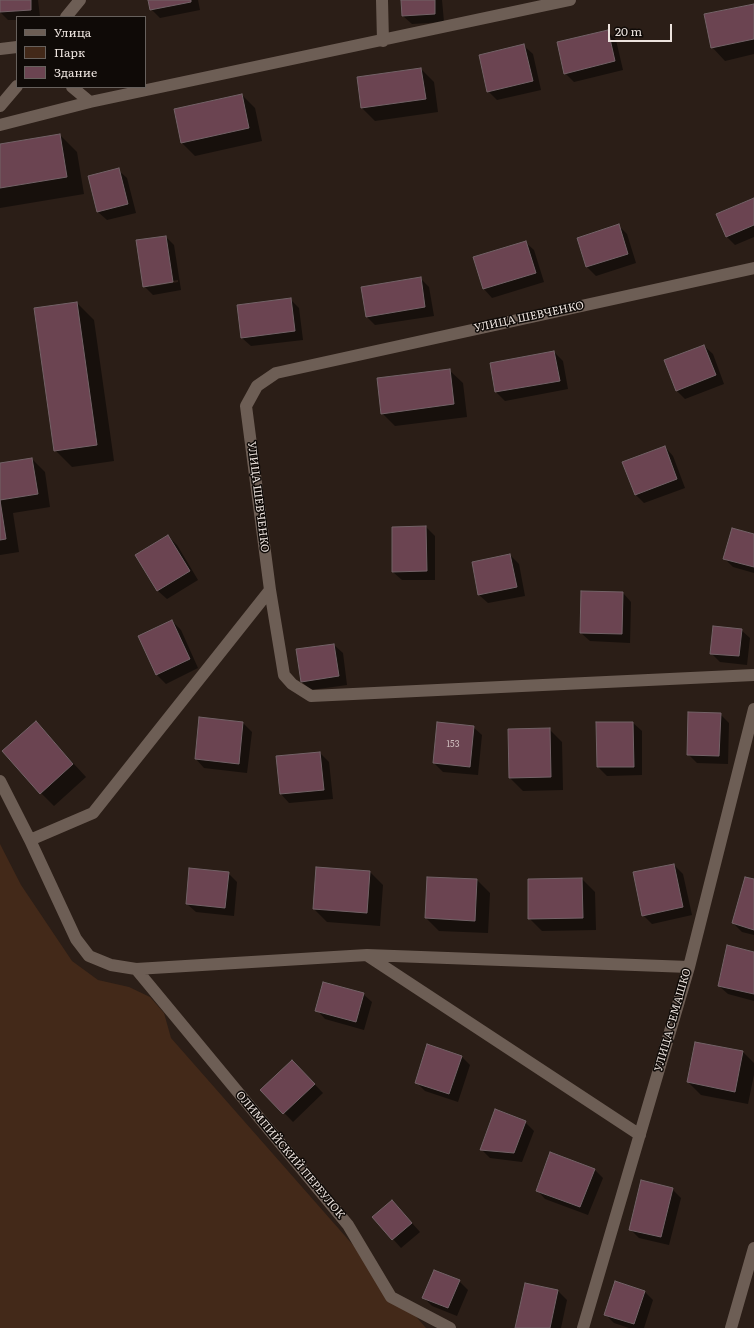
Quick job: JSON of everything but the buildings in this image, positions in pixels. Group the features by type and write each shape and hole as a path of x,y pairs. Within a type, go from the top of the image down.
{"street":[{"path":"67,16 80,0"},
{"path":"382,0 383,41"},
{"path":"0,125 90,102 383,41 570,0"},
{"path":"0,49 16,47"},
{"path":"0,106 16,87"},
{"path":"73,88 90,102"},
{"name":"УЛИЦА ШЕВЧЕНКО","path":"754,268 276,373 257,386 246,406 270,590 284,675 292,684 311,696 754,675"},
{"path":"30,840 93,813 270,590"},
{"name":"УЛИЦА СЕМАШКО","path":"583,1328 688,967 754,708"},
{"path":"0,781 30,840 76,939 89,956 111,965 136,969 367,955 688,967"},
{"path":"367,955 640,1134"},
{"name":"ОЛИМПИЙСКИЙ ПЕРЕУЛОК","path":"136,969 348,1225 391,1297 450,1328"},
{"path":"731,1328 754,1248"}],"green space":[{"path":"0,844 21,885 72,961 98,980 129,987 150,997 164,1013 171,1038 426,1328 0,1328"}]}
